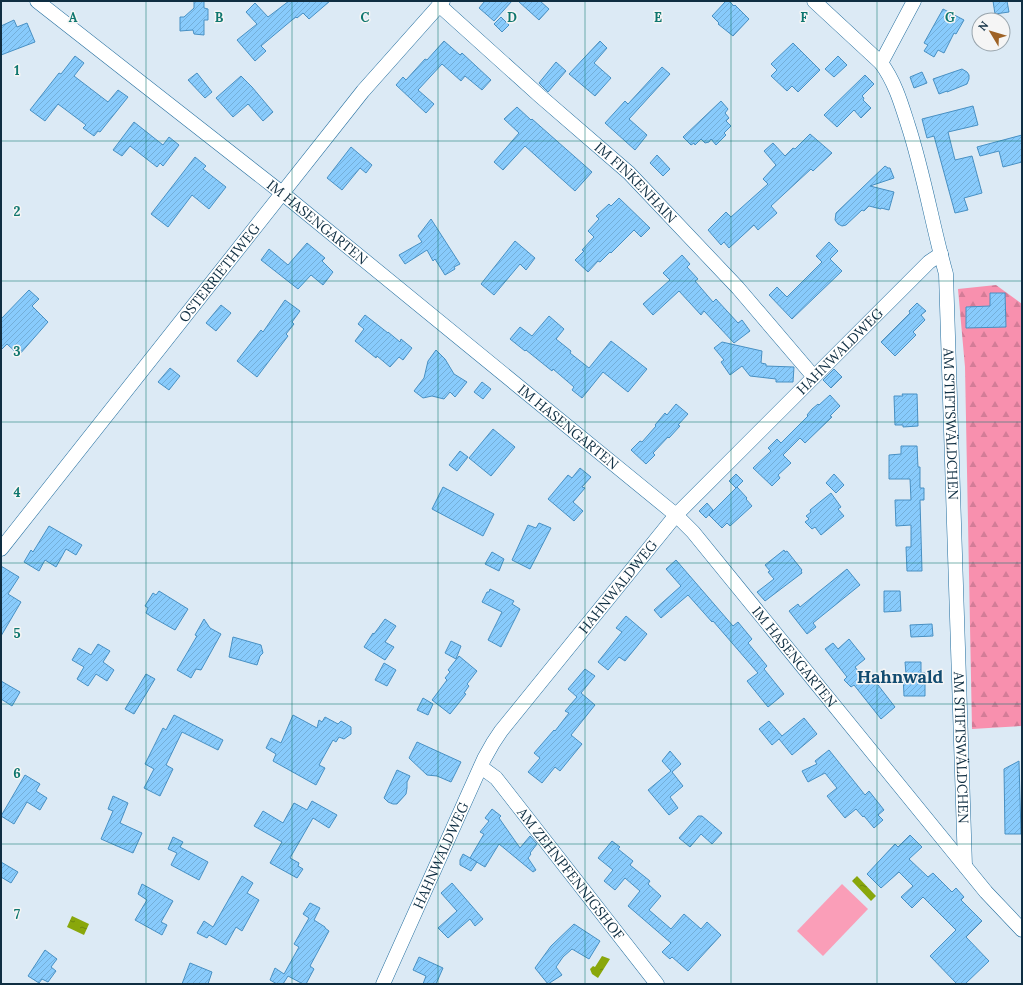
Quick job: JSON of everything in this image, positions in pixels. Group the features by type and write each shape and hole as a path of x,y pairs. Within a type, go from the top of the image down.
{"street":[{"name":"IM HASENGARTEN","path":"37,1 282,193 676,515 693,532 986,892 1022,930"},
{"name":"AM STIFTSWÄLDCHEN","path":"814,1 881,63 897,91 918,158 946,274 965,866"},
{"path":"881,63 914,1"},
{"name":"OSTERRIETHWEG","path":"1,549 363,91 441,3"},
{"name":"IM FINKENHAIN","path":"441,3 540,96 629,173 738,288 814,377"},
{"name":"HAHNWALDWEG","path":"383,984 481,767 501,731 676,515 929,262 941,254"},
{"name":"AM ZEHNPFENNIGSHOF","path":"481,767 496,778 657,984"}],"green space":[{"path":"996,285 1022,304 1022,726 972,729 965,367 958,289"}],"shaded area":[{"path":"842,884 868,909 823,956 797,931"}],"water":[{"path":"857,876 876,896 871,901 852,881"},
{"path":"72,916 89,924 84,935 67,927"},
{"path":"602,956 610,959 598,978 592,974 590,969 593,966 595,967"}],"building":[{"path":"194,1 204,1 204,8 208,9 208,20 204,20 204,35 194,34 193,30 180,31 180,17 184,17 194,8"},
{"path":"289,1 330,1 309,19 303,13 292,20 261,46 266,51 255,61 237,40 257,24 246,12 255,3 268,17"},
{"path":"485,1 512,1 494,21 479,8"},
{"path":"518,1 540,1 549,9 539,20"},
{"path":"726,1 729,1 734,6 735,5 749,19 733,36 718,24 719,23 712,16"},
{"path":"993,1 1007,1 1009,12 995,12"},
{"path":"943,9 964,20 956,34 954,33 944,53 938,50 934,57 924,51 928,45 924,43"},
{"path":"501,17 509,25 502,32 494,24"},
{"path":"14,20 17,27 27,23 35,42 1,55 1,26"},
{"path":"444,41 460,55 462,53 491,80 482,90 465,76 461,81 442,64 418,90 434,104 426,113 396,85 403,77 406,80"},
{"path":"600,41 607,48 594,63 611,78 595,96 569,74"},
{"path":"793,43 820,70 798,92 792,86 787,91 771,76 777,70 771,64"},
{"path":"75,56 84,63 74,76 108,102 118,90 128,97 100,132 98,131 94,136 83,128 86,125 58,104 45,121 30,110 59,73 61,74"},
{"path":"838,56 847,65 834,77 825,69"},
{"path":"556,62 566,71 548,92 539,83"},
{"path":"662,67 670,74 629,119 647,135 635,150 605,123 625,101 628,104"},
{"path":"962,69 969,75 967,84 939,94 933,79"},
{"path":"922,72 927,83 914,88 910,77"},
{"path":"197,73 212,92 205,98 188,80"},
{"path":"865,75 874,84 862,96 864,98 863,100 871,108 861,118 854,110 837,127 824,115"},
{"path":"241,76 273,112 263,121 248,104 233,117 216,98"},
{"path":"721,101 728,109 725,113 729,118 726,121 731,126 724,133 726,135 716,145 711,139 709,142 705,143 701,139 695,145 694,143 691,145 683,137"},
{"path":"973,106 978,125 948,132 955,160 972,156 982,193 964,198 968,210 955,213 934,136 927,138 922,119"},
{"path":"517,107 592,172 575,191 525,146 503,170 494,162 519,133 504,119"},
{"path":"134,122 163,145 169,137 179,145 163,166 160,163 157,167 130,146 122,156 113,150"},
{"path":"810,134 832,153 813,171 811,169 771,206 777,213 758,230 754,225 729,248 724,242 721,245 708,230 726,212 731,217 768,184 763,179 776,165 764,151 773,143 785,156 793,148 795,149"},
{"path":"1022,135 1022,162 1003,167 999,151 980,156 977,147"},
{"path":"351,147 372,165 366,173 360,168 342,190 327,178"},
{"path":"657,155 670,169 663,176 650,163"},
{"path":"195,157 206,166 203,169 226,187 209,209 192,195 168,227 151,214"},
{"path":"885,166 890,168 894,178 870,186 894,192 889,210 869,206 864,211 862,210 846,225 842,226 838,224 835,220 836,213"},
{"path":"619,198 650,228 641,237 634,230 611,253 610,252 600,262 598,261 588,272 575,260 584,251 582,250 594,237 588,231 599,219 596,216 609,204 611,206"},
{"path":"431,219 460,264 445,275 435,259 433,261 427,250 405,264 399,255 422,242 418,236"},
{"path":"515,241 535,258 526,270 520,264 494,295 481,284"},
{"path":"829,242 838,251 830,259 842,271 792,319 769,295 777,287 787,297 822,262 816,256"},
{"path":"307,243 325,258 322,261 333,272 323,285 311,275 298,289 261,260 269,249 288,265"},
{"path":"682,255 690,264 687,267 698,279 695,281 713,302 716,299 738,323 742,320 750,331 734,343 704,311 701,315 679,291 653,315 643,304 670,280 663,273"},
{"path":"29,290 39,299 32,306 48,322 19,355 7,344 1,350 1,319"},
{"path":"990,293 1005,293 1006,327 966,328 966,307 990,306"},
{"path":"285,300 300,311 292,322 294,324 286,334 288,336 257,377 237,361 261,330 263,332"},
{"path":"917,303 926,311 921,315 925,320 913,332 916,335 895,356 881,342 910,313 909,311"},
{"path":"221,305 231,313 216,331 206,323"},
{"path":"365,315 400,342 401,339 412,348 403,360 399,357 390,367 355,341 364,329 358,324"},
{"path":"549,316 564,329 556,339 571,351 570,353 589,368 611,341 647,369 628,392 603,372 582,398 572,390 574,387 553,369 552,371 510,339 520,327 532,336"},
{"path":"722,342 762,351 761,363 766,364 766,366 794,367 793,382 776,382 776,379 750,376 742,366 730,375 721,362 724,360 714,348"},
{"path":"436,350 445,359 454,374 467,382 455,397 450,392 444,399 432,396 423,398 414,391 424,378 428,361"},
{"path":"170,368 180,376 169,390 158,382"},
{"path":"834,369 842,377 831,388 823,380"},
{"path":"482,382 491,389 483,399 474,392"},
{"path":"902,394 917,394 918,426 903,427 903,425 895,425 894,396 903,396"},
{"path":"830,395 840,406 830,416 832,417 805,443 800,438 783,455 791,463 778,475 780,478 772,486 753,468 771,451 768,448 777,439 781,443 808,416 807,415 812,409"},
{"path":"676,404 688,414 678,425 680,426 653,453 655,455 646,464 631,450 640,441 642,442 665,413 667,415"},
{"path":"493,429 515,447 491,476 469,458"},
{"path":"901,446 917,446 918,467 920,467 920,488 924,488 924,500 920,500 922,571 907,571 906,547 911,547 911,525 896,526 895,500 911,500 910,479 889,479 889,455 901,454"},
{"path":"460,451 468,457 457,471 449,465"},
{"path":"580,468 591,477 582,487 585,488 573,502 583,511 574,521 548,499 568,475 572,478"},
{"path":"736,474 743,481 736,488 729,481"},
{"path":"834,474 844,485 836,493 826,483"},
{"path":"443,487 494,514 483,536 432,509"},
{"path":"737,487 752,506 730,526 727,523 722,528 709,515"},
{"path":"831,493 841,507 838,509 844,516 821,535 815,527 812,529 805,522 809,519 806,516 811,512 810,510"},
{"path":"707,503 713,510 706,518 699,511"},
{"path":"539,523 551,528 530,569 512,560 528,525 536,528"},
{"path":"49,526 82,545 76,555 66,549 56,567 45,560 39,571 24,562 31,550 33,552"},
{"path":"784,550 785,552 787,551 802,570 802,573 765,601 757,592 774,579 768,572 770,571 765,565"},
{"path":"492,552 504,559 499,571 485,564"},
{"path":"676,560 733,626 738,622 752,639 748,643 767,666 764,669 784,694 768,707 747,681 758,673 713,621 712,622 688,595 661,618 654,610 681,586 666,569"},
{"path":"1,566 19,577 8,594 21,602 1,636"},
{"path":"847,569 860,585 813,623 816,627 807,634 789,611 798,604 800,607"},
{"path":"490,589 514,601 512,604 520,609 501,647 488,640 502,612 482,602"},
{"path":"159,591 188,609 175,630 146,613 148,608 145,606 153,593 156,595"},
{"path":"884,591 900,591 901,611 884,612"},
{"path":"626,616 647,634 625,661 619,657 608,670 598,662 622,632 616,628"},
{"path":"204,619 210,628 221,634 201,670 196,669 191,678 177,670 197,636 195,635"},
{"path":"385,619 396,626 385,642 394,647 385,660 364,647"},
{"path":"932,624 933,636 911,637 910,625"},
{"path":"233,637 261,645 263,653 260,656 257,665 229,657"},
{"path":"849,639 865,659 855,667 869,685 873,681 878,685 895,707 881,719 854,685 851,687 844,680 847,677 825,649 833,643 838,649"},
{"path":"451,641 461,646 456,659 445,653"},
{"path":"98,644 110,651 103,662 114,670 107,681 96,674 88,686 77,679 84,667 72,660 79,648 91,655"},
{"path":"459,656 477,671 467,684 469,686 464,693 466,694 450,714 432,700 447,680 445,678 450,672 448,670"},
{"path":"905,662 921,662 921,673 925,673 925,696 904,696 903,674 906,674"},
{"path":"384,663 396,670 387,686 375,680"},
{"path":"585,669 595,676 581,693 595,705 571,735 582,744 560,771 555,767 542,783 528,772 540,758 534,753 554,730 555,731 569,713 565,711 577,697 568,689"},
{"path":"146,674 155,679 134,714 125,709"},
{"path":"1,681 20,692 12,706 1,699"},
{"path":"423,698 433,704 428,715 417,710"},
{"path":"174,715 223,740 218,750 182,732 166,765 173,769 160,796 144,788 154,769 145,764 163,728 166,730"},
{"path":"293,715 317,728 319,720 322,722 325,717 338,724 341,721 351,727 351,734 344,739 339,737 336,742 333,740 319,765 325,768 316,785 273,761 276,754 266,748 271,738 281,743"},
{"path":"804,718 817,734 792,755 779,739 772,745 759,729 769,721 782,736"},
{"path":"417,742 461,762 451,782 437,776 427,775 409,758"},
{"path":"829,750 865,795 869,791 884,810 878,815 883,820 874,828 856,809 845,818 827,796 837,788 825,773 808,782 802,771 817,764 815,761"},
{"path":"670,751 681,764 672,772 683,786 670,797 678,808 669,815 648,790 671,771 662,761"},
{"path":"1019,761 1021,834 1005,834 1004,769"},
{"path":"397,770 410,776 407,782 406,794 397,804 393,804 384,798"},
{"path":"25,775 40,784 36,791 47,798 40,810 27,802 14,824 1,816"},
{"path":"113,796 128,803 120,823 142,833 133,853 101,839 113,811 108,809"},
{"path":"312,801 337,815 329,828 313,818 290,858 299,863 298,866 303,869 297,878 270,863 282,842 254,826 263,811 283,823 294,803 307,810"},
{"path":"492,809 501,816 499,818 520,848 530,836 537,844 528,858 536,870 533,872 499,844 485,867 470,858 484,834 480,832 489,821 485,818"},
{"path":"698,816 702,816 722,833 712,844 701,834 690,847 679,838"},
{"path":"910,835 922,847 909,859 928,877 933,873 952,892 956,888 964,897 961,900 982,921 966,937 989,961 965,984 957,984 930,956 956,930 923,897 912,908 901,897 913,886 899,872 881,888 867,874 895,844 898,847"},
{"path":"173,837 183,842 180,847 208,862 199,880 171,865 177,853 168,849"},
{"path":"612,841 620,847 618,849 633,861 630,865 650,881 648,884 661,896 649,910 671,929 684,914 701,929 707,922 721,935 688,971 672,957 670,959 662,952 671,943 628,906 640,891 625,878 615,890 604,881 613,870 598,858"},
{"path":"463,854 477,862 471,871 460,865 460,860"},
{"path":"1,862 18,872 11,883 1,877"},
{"path":"242,876 253,883 247,893 259,900 242,931 236,927 226,945 209,935 207,938 197,933 204,921 213,927"},
{"path":"452,883 483,919 475,926 470,919 448,938 438,928 457,911 441,893"},
{"path":"142,884 173,901 161,922 167,925 162,935 135,920 147,900 138,894"},
{"path":"310,903 320,908 314,920 329,931 310,966 314,969 306,984 303,984 288,976 283,984 277,984 270,980 275,968 284,974 299,947 294,944 309,918 303,914"},
{"path":"574,924 600,941 589,959 572,949 563,957 556,967 562,975 548,984 535,968 551,946"},
{"path":"45,950 57,959 51,967 56,971 48,982 42,979 39,983 28,976"},
{"path":"419,957 443,968 436,984 423,984 426,976 413,970"},
{"path":"190,963 212,972 208,984 182,984"}],"district":[{"name":"Hahnwald","path":"900,677"}]}
